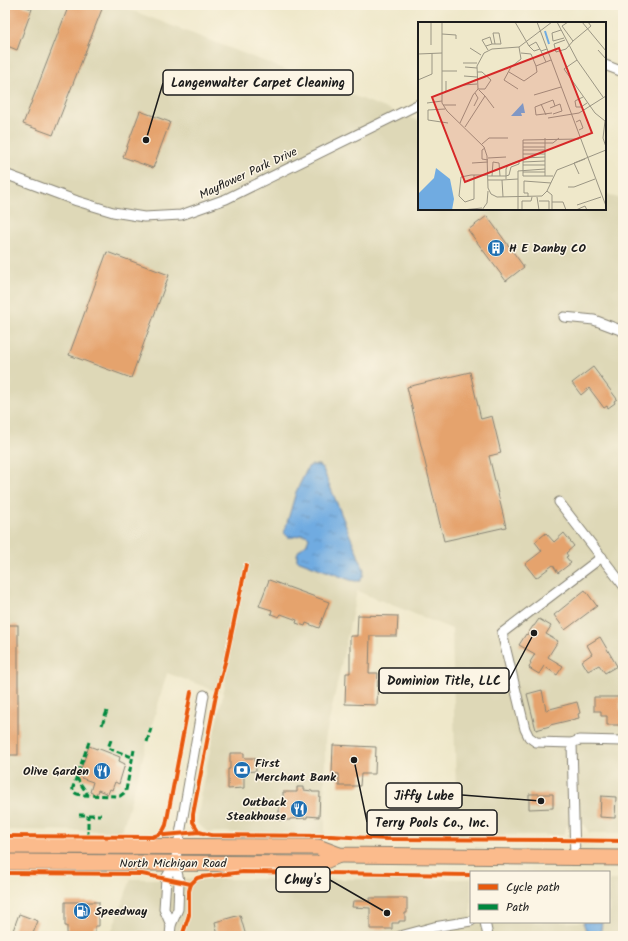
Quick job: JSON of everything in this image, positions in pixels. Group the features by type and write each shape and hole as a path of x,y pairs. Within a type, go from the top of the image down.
{"main road":[{"name":"North Michigan Road","path":"5,846 318,847 339,855 623,858"},
{"name":"North Michigan Road","path":"5,862 318,864 339,855"}],"street":[{"path":"606,65 623,72"},
{"name":"Mayflower Park Drive","path":"5,174 77,201 113,212 144,217 181,215 226,199 418,104"},
{"path":"564,317 594,320 623,331"},
{"path":"559,502 623,585"},
{"path":"602,557 502,633 524,729 529,737 536,742 572,743 579,740 623,741"},
{"path":"171,925 164,910 166,878 175,863 204,695"},
{"path":"572,743 575,858"},
{"path":"170,936 171,925 178,909 179,881 175,863"},
{"path":"400,936 434,927 470,921"},
{"path":"485,923 488,936"}],"shaded area":[{"path":"5,5 118,5 418,121 418,210 606,210 606,193 623,200 623,833 589,833 584,824 568,824 563,835 457,835 452,629 357,591 325,740 325,834 208,832 197,824 200,796 226,680 222,679 219,692 167,673 122,831 5,830"},
{"path":"131,879 470,879 470,923 610,923 610,880 623,880 623,936 110,936"}],"water":[{"path":"312,465 319,465 323,469 364,570 360,581 350,580 297,560 299,550 307,543 309,537 306,535 301,535 288,537 284,533 296,492 308,467"},
{"path":"583,923 602,923 600,936 588,936"}],"building":[{"path":"5,5 21,5 32,9 17,50 5,45"},
{"path":"69,5 91,5 102,9 53,135 23,124"},
{"path":"140,111 170,122 153,168 123,157"},
{"name":"H E Danby CO","path":"487,216 524,267 506,281 468,230"},
{"path":"107,252 169,275 131,378 69,355"},
{"path":"593,367 617,399 614,401 615,403 608,408 607,406 604,408 589,388 581,395 572,383"},
{"path":"470,372 481,419 492,416 501,453 489,456 506,527 444,541 407,387"},
{"path":"546,533 554,542 564,533 574,546 566,553 568,556 566,557 571,563 558,573 553,565 536,578 525,564 542,551 535,542"},
{"path":"269,580 329,602 319,628 306,623 305,626 296,623 297,620 281,614 279,617 271,614 272,610 259,606"},
{"path":"585,590 597,606 565,630 554,615"},
{"path":"358,615 398,616 397,636 370,636 369,673 378,673 377,705 345,704 346,673 350,673 350,636 357,636"},
{"path":"539,619 551,626 546,634 558,641 548,657 563,666 557,675 544,666 539,674 529,668 530,662 535,654 519,645"},
{"path":"5,625 18,625 18,755 5,755"},
{"path":"600,637 617,666 605,673 599,665 588,671 582,661 592,654 587,645"},
{"path":"542,690 546,710 577,702 580,713 578,714 579,718 536,730 527,694"},
{"path":"594,697 620,697 620,710 623,710 623,725 607,725 607,716 601,716 601,711 594,711"},
{"path":"333,745 376,747 375,774 361,774 360,786 339,786 339,774 332,773"},
{"name":"Olive Garden","path":"89,746 120,757 119,761 125,764 119,784 115,782 112,790 110,789 108,794 98,790 96,795 90,792 93,782 81,778 82,777 79,775"},
{"name":"First Merchant Bank","path":"230,753 244,753 244,758 255,758 256,771 244,772 244,788 228,789"},
{"name":"Outback Steakhouse","path":"297,787 304,787 304,790 312,792 320,792 319,817 307,816 307,818 279,820 279,803 283,803 283,792 297,792"},
{"path":"529,794 553,794 553,808 529,809"},
{"path":"601,796 616,797 615,818 600,817"},
{"path":"370,898 407,898 407,913 405,913 405,921 392,923 392,929 370,929 370,908 352,907 353,901 370,901"},
{"path":"65,902 99,902 99,926 95,926 95,936 67,936 67,926 65,926"},
{"path":"19,914 38,921 32,936 11,936"},
{"path":"240,915 246,936 218,936 215,922"}],"marked path":[{"path":"102,725 107,711"},
{"path":"147,742 151,728"},
{"path":"111,740 108,748 132,757"},
{"path":"89,742 73,787 74,792 81,795 120,796 124,793 126,790 134,750"},
{"path":"76,777 88,795"},
{"path":"79,815 101,815"},
{"path":"88,815 88,837"}],"cycle path":[{"path":"199,832 193,822 193,814 216,695 226,659 246,565"},
{"path":"162,832 166,825 191,692"},
{"path":"5,836 152,837 162,832 165,835 199,832 211,835 331,836 387,839 623,841"},
{"path":"5,873 142,874 191,884 197,878 201,877 243,872 470,875"},
{"path":"182,936 189,915 189,891 191,884"}],"place":[{"name":"Langenwalter Carpet Cleaning","path":"146,140"},
{"name":"H E Danby CO","path":"496,248"},
{"name":"Dominion Title, LLC","path":"534,633"},
{"name":"Terry Pools Co., Inc.","path":"354,760"},
{"name":"First Merchant Bank","path":"242,770"},
{"name":"Olive Garden","path":"102,771"},
{"name":"Jiffy Lube","path":"541,801"},
{"name":"Outback Steakhouse","path":"299,809"},
{"name":"Speedway","path":"82,911"},
{"name":"Chuy's","path":"387,913"}]}
